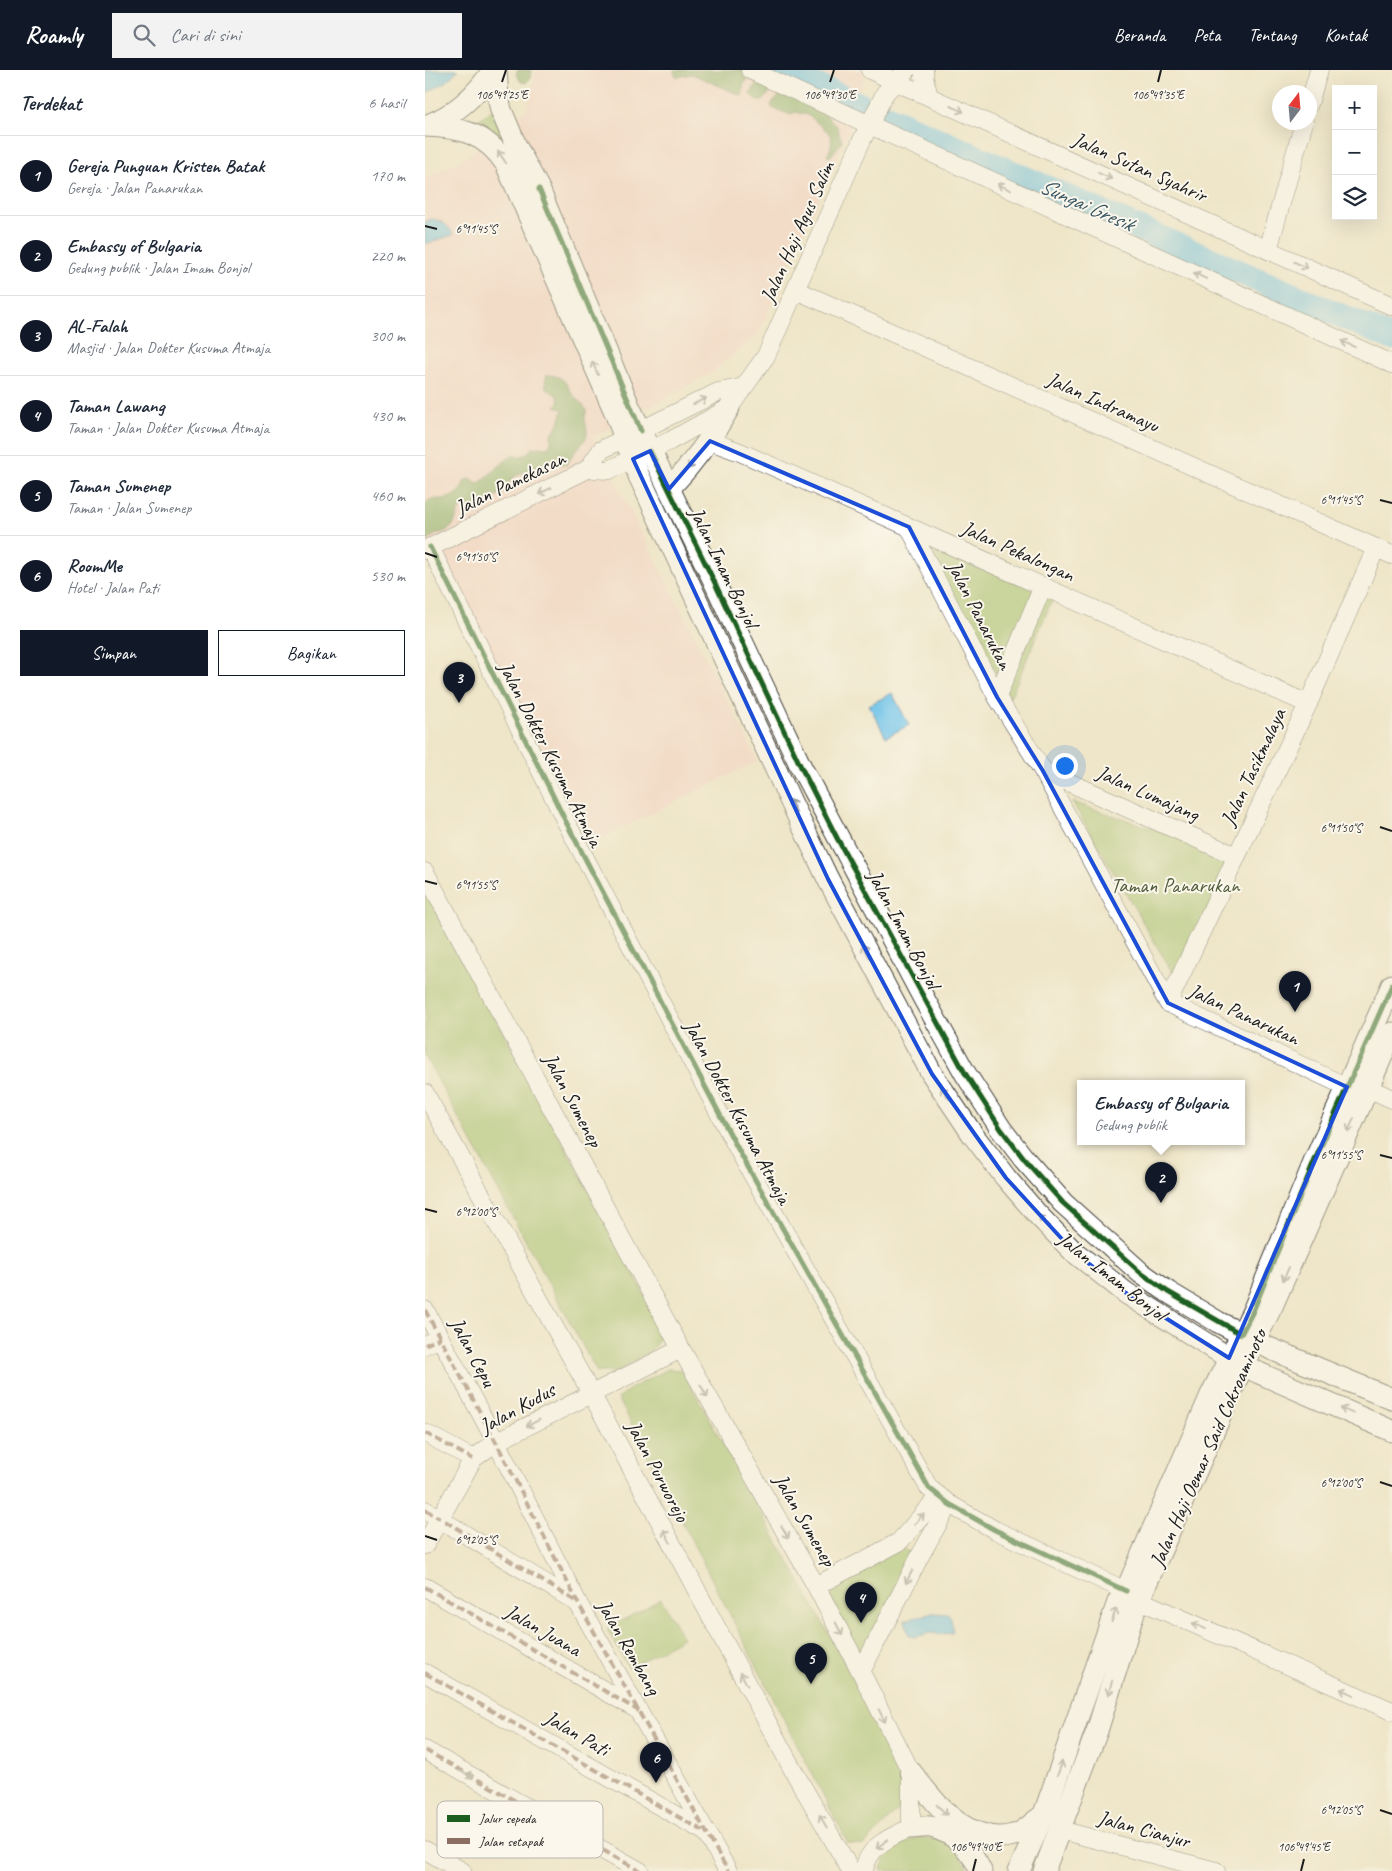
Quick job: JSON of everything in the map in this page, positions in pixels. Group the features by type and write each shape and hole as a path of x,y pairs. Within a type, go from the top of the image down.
{"main road":[{"path":"425,126 440,120 464,104 494,70"},
{"name":"Jalan Imam Bonjol","path":"494,70 501,110 517,148 539,189 641,455 669,489 801,767 837,838 965,1073 1001,1129 1024,1159 1063,1203 1141,1273 1167,1292 1248,1337 1392,1399"},
{"name":"Jalan Imam Bonjol","path":"425,126 447,127 465,131 486,141 498,151 507,164 633,435"},
{"path":"669,489 689,468 710,440 729,408"},
{"name":"Jalan Imam Bonjol","path":"641,455 639,476 824,871 932,1074 1005,1178 1073,1251 1127,1293 1236,1361 1392,1431"},
{"name":"Jalan Haji Oemar Said Cokroaminoto","path":"1044,1871 1097,1731 1132,1596 1357,1088 1392,985"},
{"name":"Jalan Haji Oemar Said Cokroaminoto","path":"1357,1088 1392,1032"},
{"name":"Jalan Haji Oemar Said Cokroaminoto","path":"1019,1871 1045,1814 1118,1602 1132,1596"},
{"path":"911,1772 934,1802 957,1824 977,1834 1002,1838 1020,1833 1045,1814"},
{"path":"911,1828 930,1827 946,1833 966,1847 981,1871"}],"street":[{"path":"750,70 871,122 1392,364"},
{"path":"924,70 923,77 929,96"},
{"path":"1315,85 1319,70"},
{"name":"Jalan Haji Agus Salim","path":"641,455 729,408 767,356 871,122 887,80"},
{"name":"Jalan Sutan Syahrir","path":"887,80 929,96 1392,306"},
{"path":"1268,250 1302,130"},
{"name":"Jalan Indramayu","path":"795,290 1384,552"},
{"path":"633,435 718,392 744,387"},
{"name":"Jalan Pamekasan","path":"428,549 588,469 601,450 633,435"},
{"name":"Jalan Pekalongan","path":"710,440 1308,704"},
{"name":"Jalan Pamekasan","path":"588,469 609,470 641,455"},
{"name":"Jalan Panarukan","path":"909,527 997,697 1043,771 1168,1003 1357,1088 1392,1099"},
{"name":"Jalan Dokter Kusuma Atmaja","path":"428,549 575,839 739,1151 929,1488 944,1500 995,1530 1132,1596 1392,1711"},
{"name":"Jalan Tasikmalaya","path":"1168,1003 1308,704 1384,552"},
{"name":"Jalan Panarukan","path":"997,697 1043,586"},
{"name":"Jalan Lumajang","path":"1043,771 1236,856"},
{"name":"Jalan Sumenep","path":"425,872 681,1349 817,1586 861,1672 911,1772 911,1828"},
{"name":"Jalan Purworejo","path":"425,1093 591,1393 793,1770 857,1870"},
{"name":"Jalan Cepu","path":"425,1310 432,1341 496,1442"},
{"path":"591,1393 681,1349"},
{"name":"Jalan Kudus","path":"425,1546 433,1514 473,1459 496,1442 591,1393"},
{"path":"425,1432 473,1459"},
{"name":"Jalan Rembang","path":"496,1442 578,1603 728,1871"},
{"path":"817,1586 899,1542 944,1500"},
{"path":"861,1672 921,1554 944,1500"},
{"path":"433,1514 578,1603"},
{"path":"899,1542 911,1546 921,1554"},
{"name":"Jalan Juana","path":"425,1587 639,1710"},
{"name":"Jalan Pati","path":"425,1673 707,1833"},
{"path":"425,1750 516,1801"},
{"path":"857,1870 873,1851 892,1835 911,1828"},
{"name":"Jalan Cianjur","path":"1060,1830 1216,1871"},
{"path":"425,1850 437,1857"},
{"path":"603,1850 640,1871"},
{"path":"439,1858 463,1871"}],"highlighted area":[{"path":"710,441 909,527 997,697 1043,771 1168,1003 1347,1087 1229,1358 1126,1293 1073,1251 1006,1178 932,1074 828,879 633,459 650,451 669,489"}],"shaded area":[{"path":"536,70 866,70 849,132 758,334 711,373 593,437 758,761 592,843 434,545 425,549 425,179 465,158 527,109"},
{"path":"425,1838 437,1845 437,1858 459,1858 482,1871 453,1871 425,1856"}],"green space":[{"path":"518,70 531,70 530,79 526,83 521,82 516,74"},
{"path":"674,70 780,70 800,83 805,82 821,88 832,87 850,102 851,108 826,112 828,118 837,126 842,142 830,157 827,156 831,147 828,132 808,115 795,112 791,115 772,108 771,104 779,97 778,92 774,90 763,101 758,101 750,94 756,86 756,82 751,79 746,80 742,96 692,74 677,77"},
{"path":"494,109 514,155 472,124"},
{"path":"547,375 559,377 563,380 572,394 587,410 585,420 587,434 584,441 566,465 544,465 522,473 514,477 504,493 496,496 483,508 459,510 450,528 432,537 425,545 425,504 431,499 443,499 457,494 465,480 471,479 478,484 512,455 523,455 532,448 548,448 551,442 551,435 559,423 563,410 555,406 559,402 558,396 546,388 545,381"},
{"path":"923,540 1053,598 1010,698"},
{"name":"Taman Panarukan","path":"1072,802 1239,857 1181,987"},
{"path":"425,887 665,1332 652,1349 617,1372 597,1372 425,1056"},
{"path":"668,1369 682,1370 903,1767 906,1791 899,1809 864,1845 848,1843 618,1398 630,1389"},
{"path":"902,1547 913,1555 860,1656 826,1589"},
{"path":"661,1599 683,1638 629,1668 607,1629"},
{"path":"920,1837 938,1840 951,1845 960,1855 969,1871 881,1871 886,1858 895,1848"}],"water":[{"path":"425,70 458,70 446,82 425,94"},
{"path":"431,219 438,220 444,224 453,235 425,244 425,222"},
{"path":"892,693 909,725 886,737 869,705"},
{"path":"933,1613 948,1614 951,1619 952,1633 909,1636 905,1620"}],"waterway":[{"name":"Sungai Gresik","path":"781,70 1392,338"}],"marked path":[{"path":"425,1310 496,1442 578,1603 728,1871"},
{"path":"425,1345 440,1338"},
{"path":"425,1433 473,1459"},
{"path":"425,1510 440,1518"},
{"path":"445,1521 577,1602"},
{"path":"425,1587 639,1711"},
{"path":"425,1673 705,1832"},
{"path":"425,1750 516,1801"},
{"path":"603,1850 640,1871"}],"cycle path":[{"path":"539,189 641,431"},
{"path":"650,451 713,579 801,767 837,838 965,1073 1001,1129 1024,1159 1063,1203 1141,1273 1168,1292 1241,1334 1253,1311 1315,1160 1392,985"},
{"path":"430,547 566,822 739,1151 929,1488 949,1504 995,1530 1126,1591"}],"place":[{"name":"AL-Falah","path":"459,703"},
{"name":"Gereja Punguan Kristen Batak","path":"1295,1012"},
{"name":"Embassy of Bulgaria","path":"1161,1203"},
{"name":"Taman Lawang","path":"861,1623"},
{"name":"Taman Sumenep","path":"811,1684"},
{"name":"RoomMe","path":"656,1783"}]}
